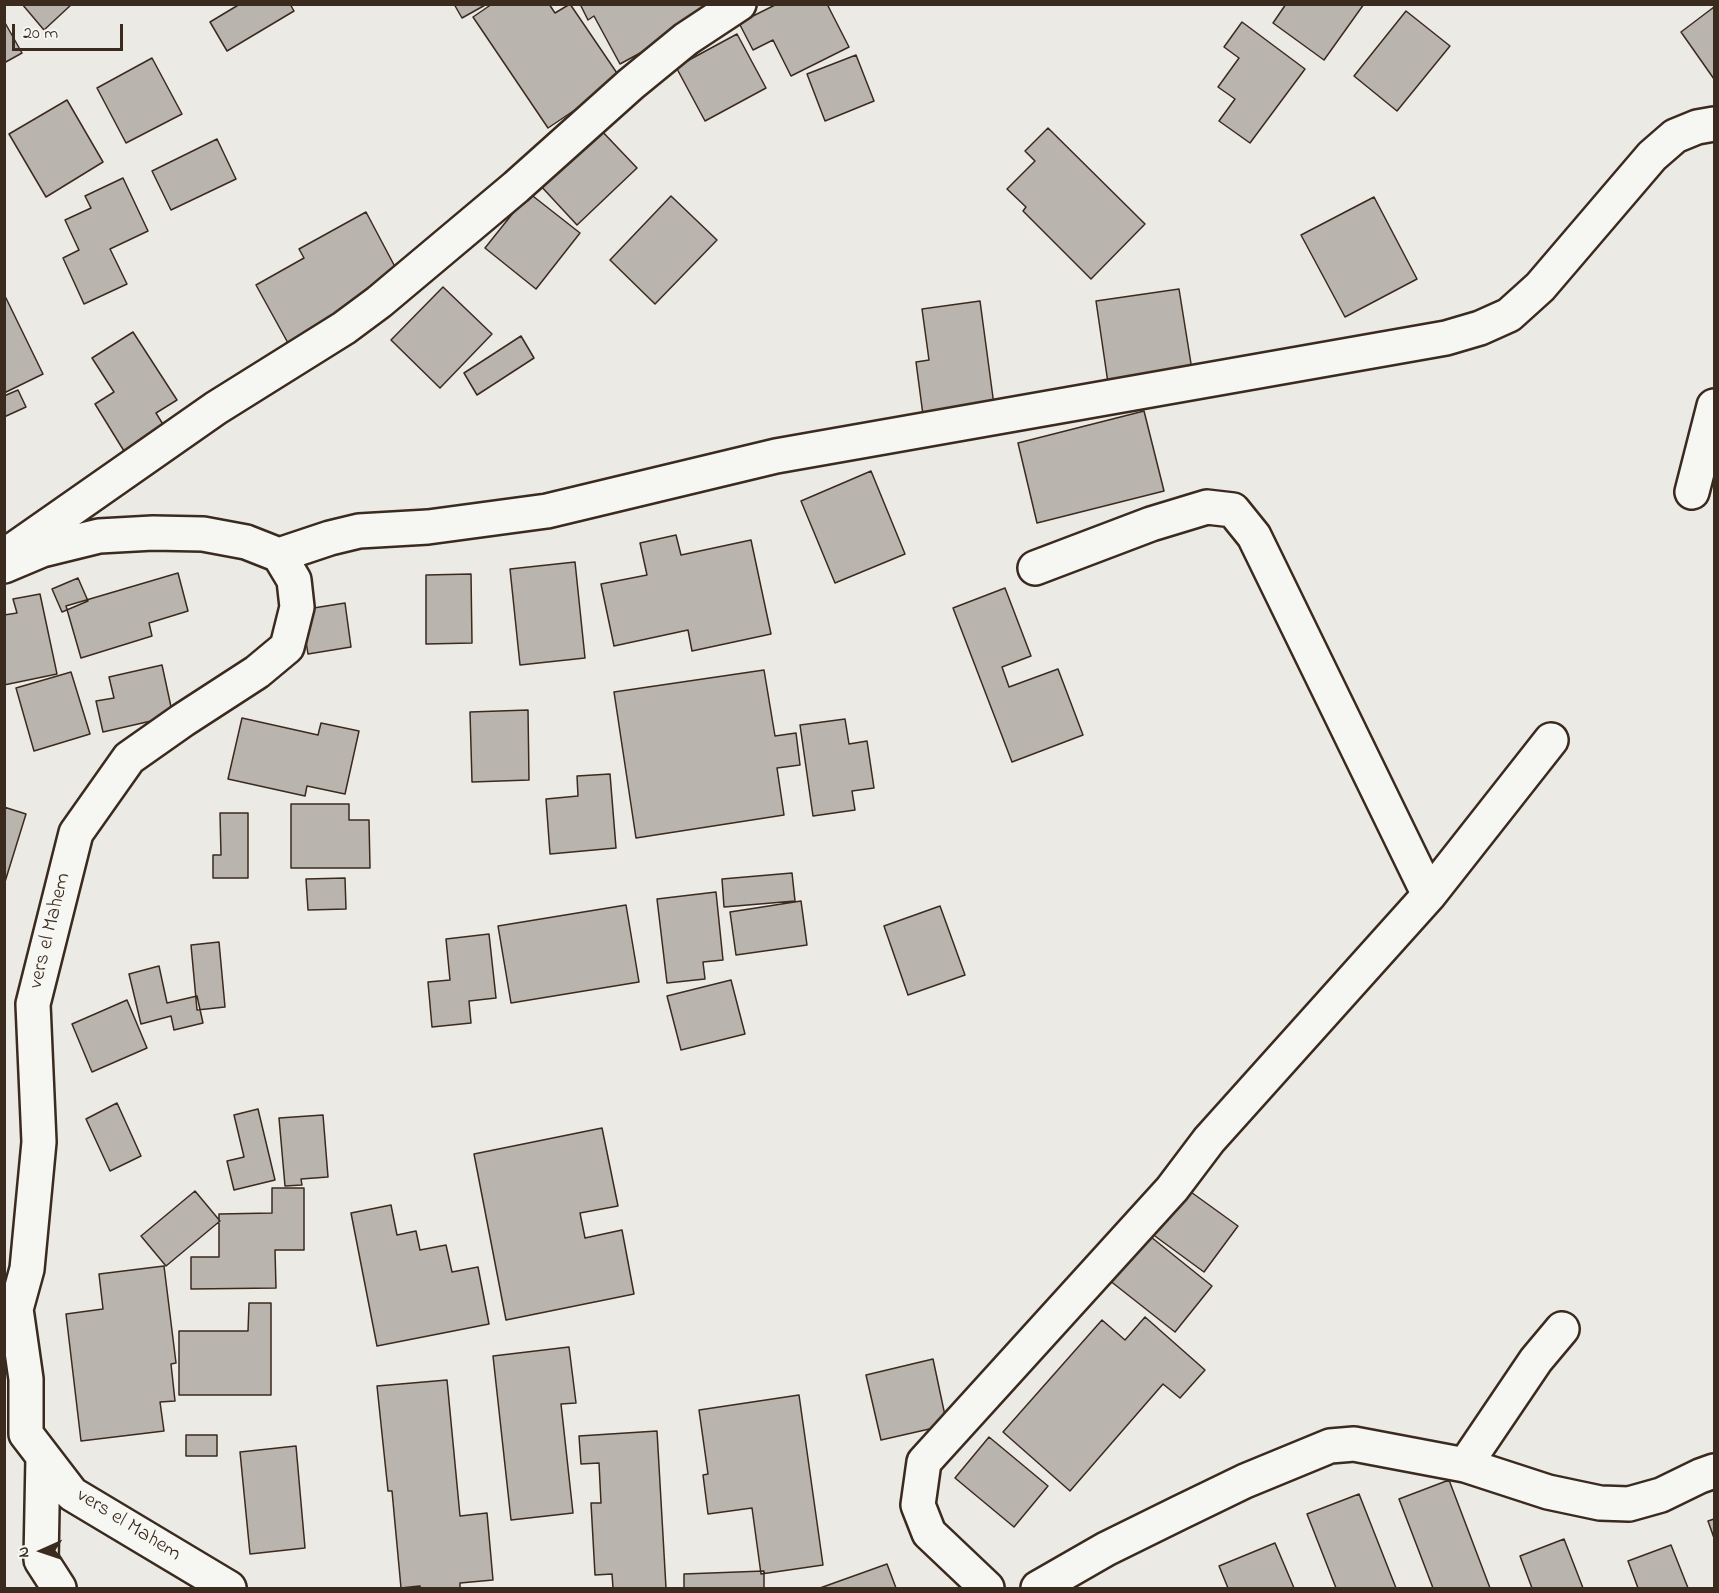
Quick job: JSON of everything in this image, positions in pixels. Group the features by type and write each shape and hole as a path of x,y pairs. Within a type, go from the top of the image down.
{"street":[{"path":"4,556 216,408 344,328 516,187 631,84 686,39 739,4"},
{"path":"4,566 42,550 99,536 153,533 203,534 246,542 279,555 359,531 428,527 547,511 776,456 1446,338 1472,331 1509,315 1540,287 1652,156 1675,136 1714,124"},
{"path":"1692,492 1714,406"},
{"path":"1035,568 1151,524 1207,507 1233,510 1254,536 1429,895"},
{"name":"vers el Mahem","path":"229,1588 72,1494 26,1434 26,1379 10,1314 27,1269 39,1142 33,1004 76,833 129,758 257,672 287,647 297,607 294,580 279,555"},
{"path":"987,1588 929,1533 918,1505 924,1462 1172,1189 1209,1140 1429,895 1551,740"},
{"path":"1465,1465 1536,1360 1562,1329"},
{"path":"1038,1588 1106,1549 1179,1513 1265,1472 1330,1446 1354,1444 1465,1465 1548,1492 1600,1503 1629,1504 1661,1495 1714,1471"},
{"path":"43,1456 41,1560 59,1588"}],"building":[{"path":"22,4 72,4 44,30"},
{"path":"240,4 290,4 294,11 227,51 210,22"},
{"path":"454,4 487,4 462,18"},
{"path":"492,4 549,4 555,13 570,4 621,79 548,128 473,17"},
{"path":"580,4 704,4 710,15 620,64 594,16 588,20"},
{"path":"777,4 827,4 849,47 791,76 773,40 753,50 739,23"},
{"path":"1286,4 1364,4 1324,60 1273,23"},
{"path":"1714,7 1714,79 1681,32"},
{"path":"1406,11 1450,46 1397,111 1354,76"},
{"path":"4,21 22,53 4,63"},
{"path":"1242,22 1305,69 1250,143 1219,121 1235,99 1218,87 1239,58 1224,47"},
{"path":"737,34 766,88 705,121 676,67"},
{"path":"856,55 874,101 825,121 807,74"},
{"path":"152,58 182,114 126,143 97,88"},
{"path":"67,100 103,162 46,197 9,134"},
{"path":"598,127 637,168 577,225 539,184"},
{"path":"1048,128 1145,224 1091,279 1023,211 1026,207 1007,189 1035,161 1025,151"},
{"path":"217,139 236,179 171,210 152,171"},
{"path":"123,178 148,231 110,249 127,284 84,304 63,258 79,250 65,220 91,208 85,196"},
{"path":"529,193 580,233 536,289 485,248"},
{"path":"671,196 717,240 655,304 610,260"},
{"path":"1374,197 1417,279 1345,317 1301,235"},
{"path":"366,212 402,280 288,343 256,285 304,258 299,249"},
{"path":"443,287 492,334 440,388 391,340"},
{"path":"1179,289 1192,370 1108,383 1096,301"},
{"path":"4,294 43,374 4,393"},
{"path":"980,301 994,405 923,415 916,362 929,360 922,309"},
{"path":"133,332 177,400 156,413 164,426 124,451 95,404 114,392 92,358"},
{"path":"521,336 534,358 477,395 464,373"},
{"path":"18,390 26,407 4,417 4,396"},
{"path":"1144,411 1164,491 1037,523 1018,443"},
{"path":"871,471 905,554 835,583 801,501"},
{"path":"676,535 681,555 751,540 771,634 692,651 688,630 614,646 601,584 647,575 640,543"},
{"path":"575,562 585,658 520,665 510,569"},
{"path":"178,573 188,611 149,623 152,636 81,658 66,606"},
{"path":"471,574 472,643 426,644 426,575"},
{"path":"78,578 88,601 62,612 52,589"},
{"path":"1005,588 1031,656 1002,667 1009,687 1058,669 1083,735 1012,762 953,608"},
{"path":"40,594 57,674 4,685 4,615 17,613 13,599"},
{"path":"345,603 351,647 308,654 301,610"},
{"path":"162,665 173,716 103,732 96,701 114,698 109,677"},
{"path":"764,670 775,736 796,733 800,765 777,768 784,815 636,838 614,692"},
{"path":"71,672 90,734 34,751 16,688"},
{"path":"528,710 529,780 472,782 470,712"},
{"path":"242,718 318,735 321,723 359,731 345,794 307,786 305,796 228,779"},
{"path":"845,719 849,744 867,741 874,788 852,791 855,810 813,816 800,725"},
{"path":"610,774 616,848 550,854 546,799 578,796 577,776"},
{"path":"291,804 349,804 349,820 369,820 370,868 291,868"},
{"path":"4,807 26,814 4,885"},
{"path":"220,813 248,813 248,878 213,878 213,855 221,855"},
{"path":"792,873 795,901 724,907 722,879"},
{"path":"345,878 346,909 308,910 306,879"},
{"path":"716,892 723,960 703,962 705,979 667,983 657,899"},
{"path":"801,901 807,945 736,955 730,912"},
{"path":"626,905 639,982 511,1003 498,926"},
{"path":"940,906 965,975 908,995 884,926"},
{"path":"489,934 496,998 469,1001 471,1023 432,1027 428,982 450,980 446,939"},
{"path":"219,942 225,1007 197,1010 191,945"},
{"path":"159,966 167,1003 197,996 203,1023 174,1030 171,1016 141,1024 129,974"},
{"path":"731,980 745,1034 681,1050 667,996"},
{"path":"127,1000 147,1048 92,1072 72,1024"},
{"path":"117,1103 141,1156 110,1171 86,1119"},
{"path":"258,1109 275,1180 234,1190 227,1161 244,1157 234,1115"},
{"path":"323,1115 328,1177 301,1179 302,1185 285,1186 279,1118"},
{"path":"602,1128 618,1206 580,1213 585,1238 622,1230 634,1294 506,1320 474,1154"},
{"path":"1177,1182 1238,1226 1204,1272 1144,1228"},
{"path":"272,1188 304,1188 304,1250 275,1250 276,1288 191,1289 191,1257 219,1257 219,1214 272,1213"},
{"path":"195,1191 220,1221 166,1266 141,1236"},
{"path":"391,1205 397,1235 416,1231 420,1250 446,1245 452,1272 478,1267 489,1324 377,1346 351,1213"},
{"path":"1146,1233 1212,1286 1175,1332 1109,1280"},
{"path":"164,1266 176,1363 171,1364 175,1401 160,1402 164,1431 81,1441 66,1314 103,1309 99,1274"},
{"path":"249,1303 271,1303 271,1395 179,1395 179,1331 248,1331"},
{"path":"1145,1317 1205,1370 1180,1398 1163,1384 1070,1491 1003,1432 1102,1320 1125,1340"},
{"path":"569,1347 576,1403 561,1404 573,1513 511,1520 493,1356"},
{"path":"933,1359 947,1425 881,1440 866,1375"},
{"path":"447,1380 460,1516 487,1513 493,1580 460,1583 460,1588 420,1588 420,1586 401,1588 392,1491 388,1491 377,1386"},
{"path":"799,1395 823,1565 761,1574 752,1508 708,1514 703,1475 708,1474 699,1410"},
{"path":"657,1431 666,1588 613,1588 612,1574 595,1575 591,1503 601,1503 599,1463 581,1464 579,1436"},
{"path":"186,1435 217,1435 217,1456 186,1456"},
{"path":"989,1437 1048,1486 1014,1527 955,1478"},
{"path":"296,1446 305,1548 250,1554 240,1452"},
{"path":"1449,1480 1490,1588 1433,1588 1399,1499"},
{"path":"1359,1494 1396,1588 1336,1588 1307,1514"},
{"path":"1714,1519 1714,1538 1708,1521"},
{"path":"1564,1539 1583,1588 1532,1588 1520,1556"},
{"path":"1275,1543 1294,1588 1228,1588 1219,1566"},
{"path":"1671,1545 1688,1588 1638,1588 1628,1561"},
{"path":"887,1564 896,1588 820,1588"},
{"path":"764,1571 764,1588 684,1588 684,1574"}]}
